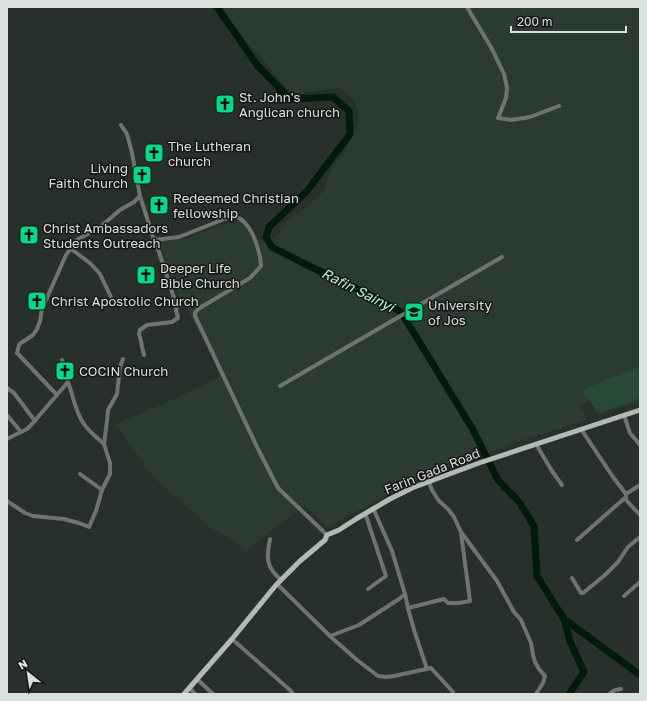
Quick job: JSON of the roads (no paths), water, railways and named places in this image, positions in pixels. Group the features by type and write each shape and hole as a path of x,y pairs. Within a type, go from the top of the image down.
{"main road":[{"name":"Farin Gada Road","path":"184,694 279,582 300,561 325,540 328,535 401,493 497,457 640,410"}],"street":[{"path":"467,7 492,49 504,74 507,88 506,98 498,118 511,120 530,117 559,106"},
{"path":"121,125 129,140 140,196 177,307 176,310 178,318 172,322 147,325 140,330 138,334 144,355"},
{"path":"57,395 17,353 17,350 21,342 33,335 37,329 42,309 70,248 77,240 100,227 140,196"},
{"path":"155,240 179,237 232,216 244,221 253,235 260,257 261,266 250,278 198,309 195,316 278,488 328,535"},
{"path":"70,248 91,264 100,274 111,297"},
{"path":"280,386 502,257"},
{"path":"7,501 25,513 33,516 64,519 89,527 96,511 102,490 110,474 110,462 104,444 108,410 117,394 120,367 123,359"},
{"path":"62,360 78,413 83,423 104,444"},
{"path":"7,439 27,429 68,382"},
{"path":"7,388 14,393 35,421"},
{"path":"7,415 21,432"},
{"path":"624,415 630,433 640,445"},
{"path":"581,430 626,496 626,500 640,515"},
{"path":"536,444 562,485"},
{"path":"80,474 102,490"},
{"path":"429,482 432,490 439,500 448,508 461,532 496,581 514,612 521,620 531,643 535,662 545,676 536,694"},
{"path":"577,540 640,485"},
{"path":"374,508 392,551 427,669"},
{"path":"365,513 386,576 368,590"},
{"path":"408,608 444,599 448,602 459,603 470,601 461,532"},
{"path":"572,578 581,593 583,593 605,575 618,562 626,550 640,537"},
{"path":"270,540 268,563 279,582 330,636 356,660 378,676 386,677 431,668 453,692"},
{"path":"624,596 640,582"},
{"path":"330,636 359,625 405,594"},
{"path":"232,639 293,694"},
{"path":"197,679 213,694"},
{"path":"190,688 195,694"},
{"path":"609,694 615,690 621,689"}],"waterway":[{"name":"Rafin Sainyi","path":"217,7 257,65 290,99 333,97 349,111 350,134 307,191 269,227 266,237 272,247 368,294 401,312 472,428 498,480 520,503 534,526 537,576 564,619 640,675"},
{"path":"564,619 570,641 584,672 569,694"}],"place":[{"name":"St. John's Anglican church","path":"225,104"},
{"name":"The Lutheran church","path":"154,153"},
{"name":"Living Faith Church","path":"142,175"},
{"name":"Redeemed Christian fellowship","path":"159,205"},
{"name":"Christ Ambassadors Students Outreach","path":"29,235"},
{"name":"Deeper Life Bible Church","path":"146,275"},
{"name":"Christ Apostolic Church","path":"37,301"},
{"name":"University of Jos","path":"414,312"},
{"name":"COCIN Church","path":"65,371"}]}
